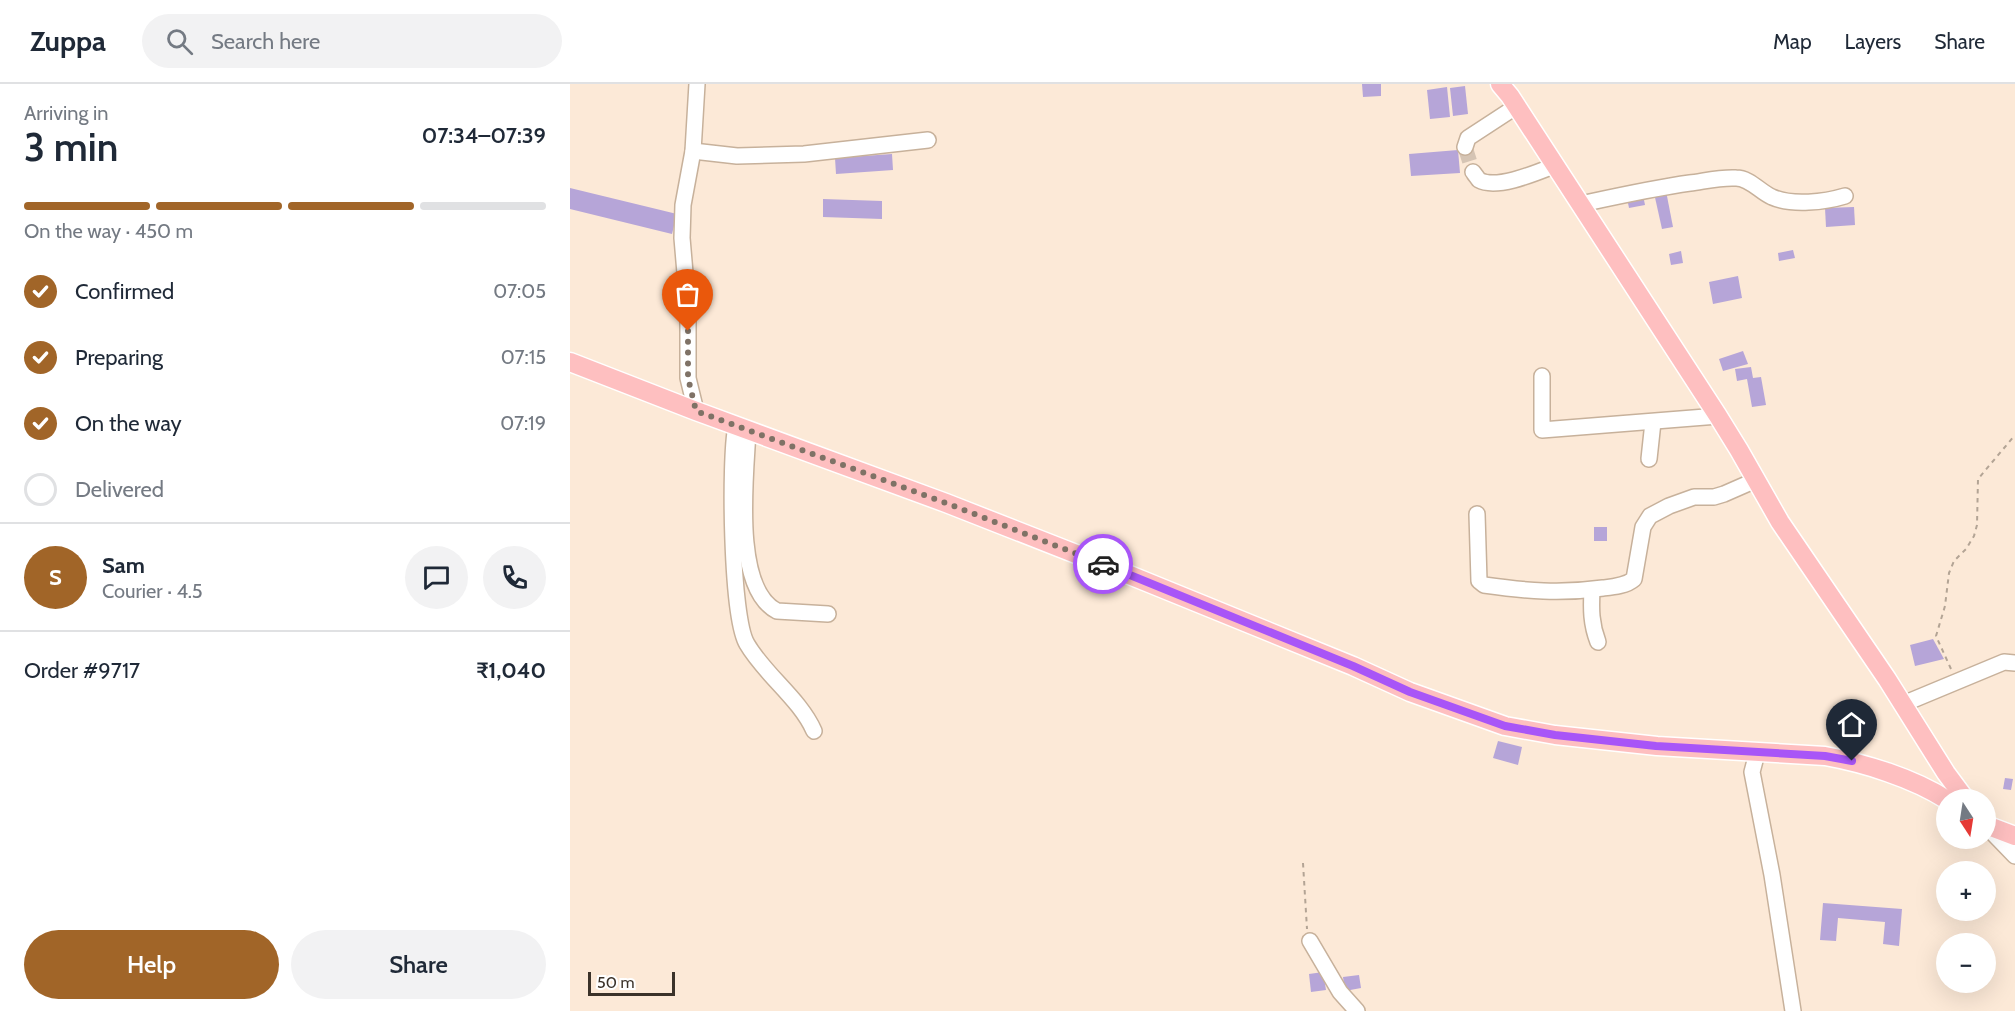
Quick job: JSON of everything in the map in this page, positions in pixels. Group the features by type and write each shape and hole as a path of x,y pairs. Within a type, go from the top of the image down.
{"main road":[{"path":"1500,84 1556,165 1718,416 1780,522 1958,789"},
{"path":"570,362 946,503 1353,666 1410,692 1505,726 1555,735 1656,746 1825,756 1852,761 1896,776 1936,795"},
{"path":"1996,829 2015,836"}],"street":[{"path":"696,411 688,378 688,308 682,238 683,205 693,151 697,84"},
{"path":"1465,147 1468,138 1517,106"},
{"path":"693,151 736,156 804,154 928,140"},
{"path":"1473,172 1479,180 1490,182 1521,177 1556,165"},
{"path":"1581,204 1722,178 1739,178 1747,181 1771,197 1783,201 1824,202 1845,196"},
{"path":"1542,376 1542,430 1718,416"},
{"path":"1649,459 1653,422"},
{"path":"742,428 746,548 754,585 760,597 769,607 777,610 828,614"},
{"path":"742,428 732,458 737,604 745,641 755,657 801,710 814,731"},
{"path":"1477,514 1479,581 1484,585 1538,592 1592,590 1630,583 1634,579 1643,527 1650,516 1694,497 1713,497 1724,494 1756,480"},
{"path":"1592,590 1590,613 1592,628 1598,642"},
{"path":"1903,704 2004,662 2015,663"},
{"path":"1757,753 1752,772 1772,875 1793,1011"},
{"path":"1996,836 2015,856"},
{"path":"1310,941 1340,992 1357,1011"}],"path":[{"path":"1956,681 1936,636 1945,606 1949,573 1954,561 1966,549 1974,536 1977,525 1978,479 2015,435"},
{"path":"1303,863 1305,923 1310,941"}],"building":[{"path":"1362,84 1381,84 1381,96 1363,97"},
{"path":"1465,86 1468,114 1453,116 1450,88"},
{"path":"1447,87 1450,117 1430,119 1427,90"},
{"path":"1458,150 1460,173 1411,176 1409,154"},
{"path":"892,154 893,170 836,174 835,158"},
{"path":"570,188 677,214 672,234 570,209"},
{"path":"1666,191 1673,227 1662,229 1654,193"},
{"path":"1643,195 1645,205 1629,208 1627,198"},
{"path":"823,199 882,201 882,219 823,217"},
{"path":"1854,207 1855,225 1826,227 1825,208"},
{"path":"1793,250 1795,258 1779,261 1778,253"},
{"path":"1681,251 1683,263 1671,265 1669,254"},
{"path":"1738,276 1742,298 1713,304 1709,282"},
{"path":"1743,351 1748,364 1723,371 1719,359"},
{"path":"1751,367 1753,378 1761,377 1766,405 1752,407 1747,379 1737,381 1735,369"},
{"path":"1594,527 1607,527 1607,541 1594,541"},
{"path":"1933,639 1944,659 1915,666 1910,645"},
{"path":"1498,741 1522,747 1518,765 1493,758"},
{"path":"2005,778 2013,779 2011,790 2003,789"},
{"path":"1823,903 1902,909 1899,946 1883,944 1885,922 1838,918 1836,941 1820,940"},
{"path":"1323,972 1326,990 1311,992 1309,974"},
{"path":"1359,975 1361,988 1345,991 1343,977"}],"tunnel":[{"path":"1465,147 1473,172"}],"way so far":[{"path":"688,331 688,378 696,411 946,503 1103,564"}],"route":[{"path":"1103,564 1353,666 1410,692 1505,726 1555,735 1656,746 1825,756 1852,761"}]}
